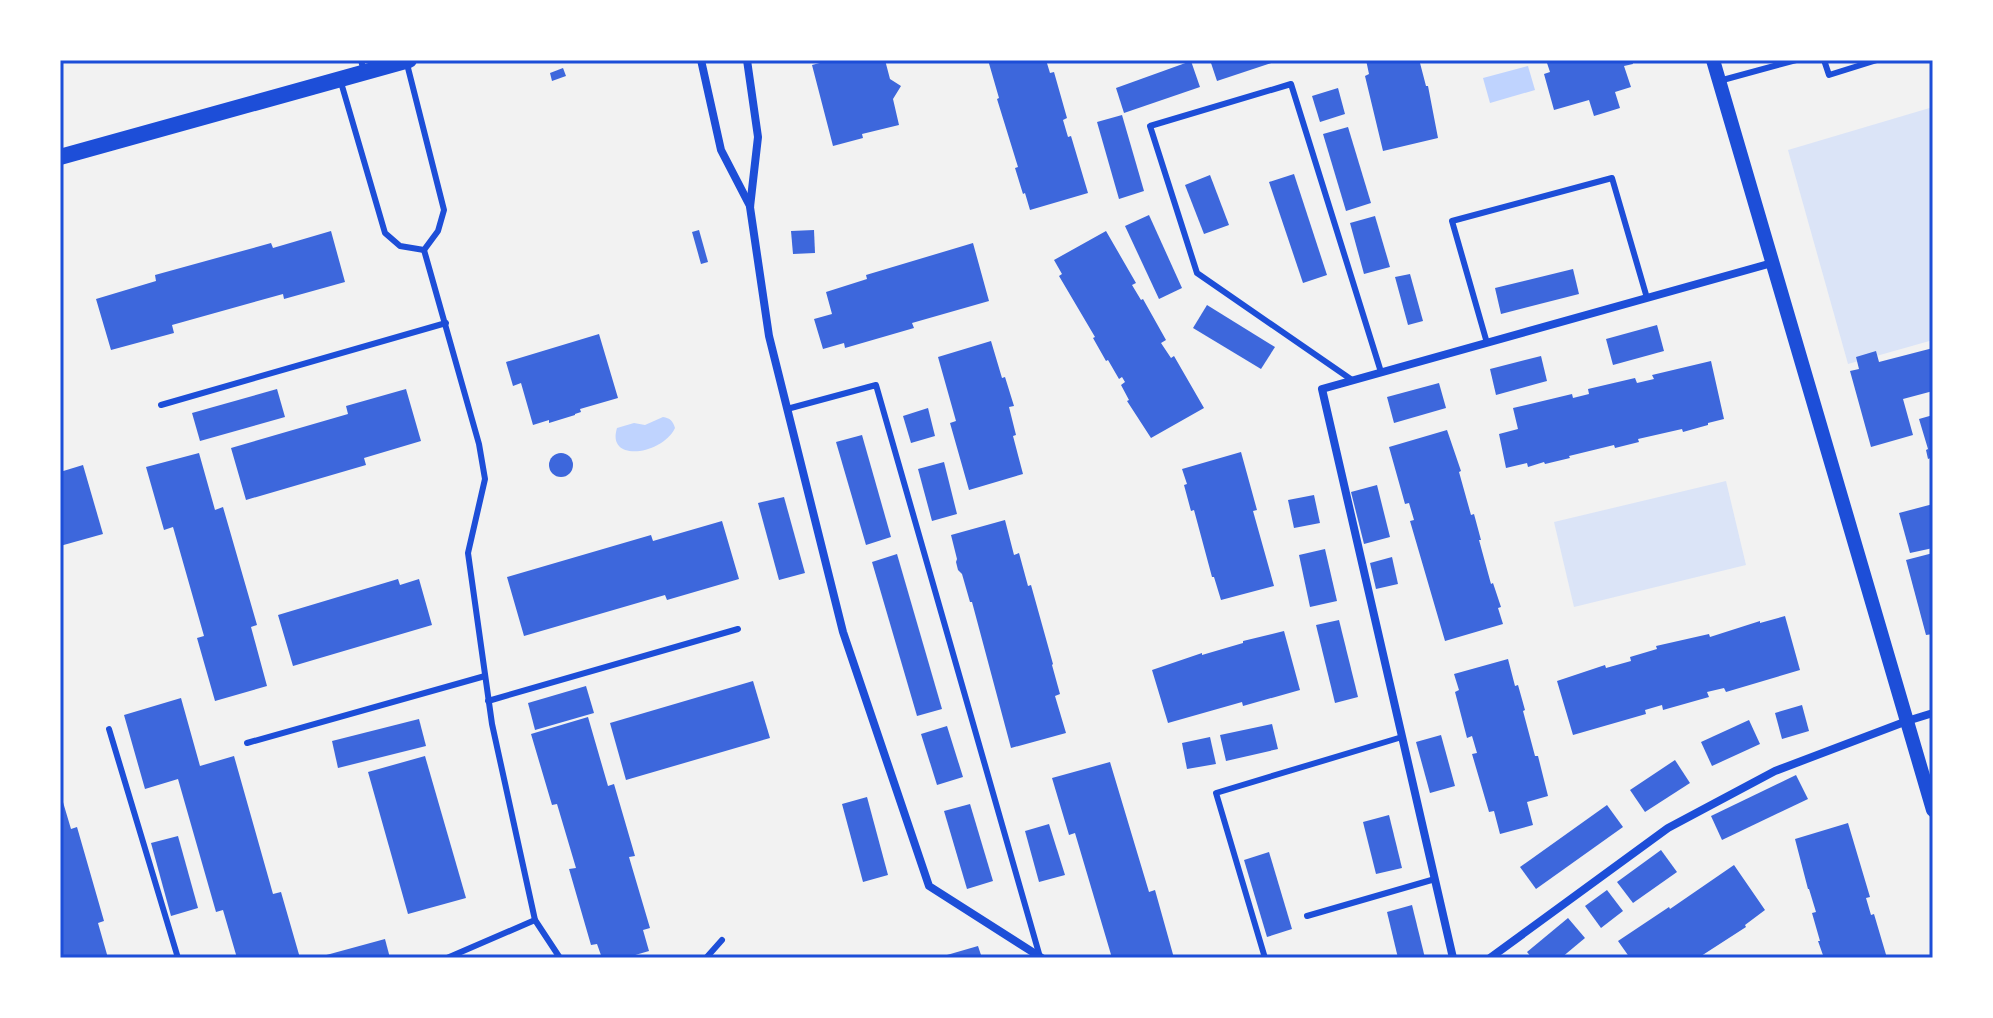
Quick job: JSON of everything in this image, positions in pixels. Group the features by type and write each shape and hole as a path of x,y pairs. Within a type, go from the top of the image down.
{"main road":[{"path":"60,157 340,79 363,66 407,60"}],"street":[{"path":"701,60 721,150 750,207"},
{"path":"747,60 758,137 750,207 769,336 843,632 929,886 1041,957"},
{"path":"1713,60 1933,810"},
{"path":"1453,958 1322,389 1772,263"},
{"path":"1490,958 1668,828 1775,771 1933,713"}],"lane":[{"path":"407,60 444,210 438,231 424,250"},
{"path":"1719,81 1796,60"},
{"path":"1824,60 1829,75 1877,60"},
{"path":"340,79 385,233 400,246 424,250"},
{"path":"1353,380 1197,273 1150,126 1291,84 1381,372"},
{"path":"1487,343 1452,221 1612,178 1647,298"},
{"path":"424,250 479,444 485,479 468,553 492,724 535,920 560,958"},
{"path":"161,405 446,323"},
{"path":"787,409 876,385 1041,957"},
{"path":"488,701 738,629"},
{"path":"247,743 485,676"},
{"path":"109,729 178,958"},
{"path":"1265,958 1216,793 1402,737"},
{"path":"1307,916 1435,879"},
{"path":"447,958 535,920"},
{"path":"706,958 722,940"}],"shaded area":[{"path":"1933,107 1933,340 1848,364 1788,150"},
{"path":"1726,481 1746,565 1574,607 1554,522"}],"water":[{"path":"1528,66 1535,90 1490,103 1483,78"},
{"path":"663,417 671,420 675,428 659,444 637,451 620,447 616,439 617,428 634,423 645,425"}],"building":[{"path":"831,60 885,60 890,79 901,86 893,99 899,125 862,134 863,138 833,146 812,65"},
{"path":"988,60 1046,60 1050,73 1054,72 1067,118 1063,120 1088,193 1030,210 1015,168 1018,167"},
{"path":"1210,60 1277,60 1277,61 1217,81"},
{"path":"1366,60 1426,60 1420,63 1428,86 1438,138 1383,151 1365,76 1369,74"},
{"path":"1546,60 1632,60 1633,64 1624,66 1631,87 1615,92 1620,108 1594,116 1589,100 1554,110 1544,74 1550,72"},
{"path":"1191,61 1200,87 1124,113 1116,88"},
{"path":"563,68 566,76 552,81 550,73"},
{"path":"1338,88 1345,114 1320,122 1312,96"},
{"path":"1122,115 1144,191 1119,199 1097,122"},
{"path":"1348,127 1371,203 1346,211 1323,134"},
{"path":"1294,174 1327,275 1303,283 1269,182"},
{"path":"1210,175 1229,225 1204,234 1185,185"},
{"path":"1149,215 1182,288 1159,299 1125,226"},
{"path":"1375,216 1390,267 1364,274 1350,223"},
{"path":"699,230 708,262 701,264 692,232"},
{"path":"814,230 815,253 793,254 791,231"},
{"path":"331,231 345,282 284,299 283,294 172,325 174,333 111,350 96,299 156,281 155,275 271,243 273,248"},
{"path":"1106,231 1136,283 1132,285 1166,340 1161,343 1171,358 1174,356 1204,408 1151,438 1127,401 1121,385 1125,382 1122,377 1119,379 1106,361 1059,276 1062,274 1054,260"},
{"path":"973,243 989,301 912,323 914,328 845,348 844,343 823,349 814,319 832,314 826,292 867,279 866,275"},
{"path":"1573,269 1579,294 1501,314 1495,288"},
{"path":"1410,274 1423,321 1408,325 1395,277"},
{"path":"1207,305 1275,347 1261,369 1193,328"},
{"path":"1657,325 1664,351 1613,365 1606,339"},
{"path":"599,334 618,398 580,409 581,412 575,415 533,425 521,383 513,386 506,362"},
{"path":"991,341 1014,406 1009,407 1023,474 969,490 950,423 956,421 938,357"},
{"path":"1933,348 1933,391 1903,399 1913,435 1871,447 1850,371 1859,369 1856,357 1876,351 1879,362"},
{"path":"1541,356 1547,381 1496,395 1490,369"},
{"path":"1711,361 1724,419 1683,432 1682,429 1638,439 1639,442 1615,448 1614,445 1545,464 1528,467 1527,463 1506,468 1499,434 1518,429 1513,408 1572,394 1573,398 1589,394 1588,389 1635,378 1637,383 1654,379 1652,375"},
{"path":"1439,383 1446,408 1394,423 1387,397"},
{"path":"277,389 285,417 200,441 192,413"},
{"path":"406,389 421,441 364,458 366,465 246,500 231,448 348,414 346,406"},
{"path":"928,408 935,436 911,443 903,416"},
{"path":"1933,415 1933,457 1928,459 1919,419"},
{"path":"1447,430 1471,515 1474,514 1491,584 1501,607 1498,608 1503,624 1445,641 1410,521 1414,520 1409,503 1405,504 1389,447"},
{"path":"862,435 891,537 866,545 836,442"},
{"path":"1241,452 1257,510 1253,511 1274,586 1221,600 1194,510 1191,511 1182,469"},
{"path":"199,453 215,510 223,507 257,625 251,627 267,686 215,701 197,638 204,636 173,527 164,530 146,467"},
{"path":"561,453 570,456 573,465 570,474 561,477 552,474 549,465 552,456"},
{"path":"944,462 957,514 932,521 918,469"},
{"path":"83,465 103,534 60,546 60,472"},
{"path":"1377,485 1390,537 1364,544 1351,492"},
{"path":"1314,495 1320,523 1294,528 1288,500"},
{"path":"784,497 805,573 779,580 758,503"},
{"path":"1933,504 1933,548 1910,553 1899,513"},
{"path":"1005,520 1014,555 1019,553 1028,586 1031,585 1053,664 1060,694 1055,696 1066,733 1011,748 972,602 958,570 951,535"},
{"path":"722,521 739,579 667,600 665,595 524,636 507,577 651,535 653,541"},
{"path":"1325,549 1337,601 1310,607 1299,555"},
{"path":"1933,553 1933,634 1926,635 1906,560"},
{"path":"897,554 942,709 917,716 872,562"},
{"path":"1392,557 1398,584 1376,589 1370,563"},
{"path":"398,579 400,585 419,579 432,625 293,666 278,615"},
{"path":"1785,616 1800,670 1726,692 1724,688 1707,692 1709,697 1663,710 1662,705 1645,710 1646,714 1573,735 1557,681 1605,665 1606,668 1631,661 1630,657 1657,649 1656,646 1709,634 1710,637"},
{"path":"1339,620 1358,697 1335,703 1316,625"},
{"path":"1284,631 1300,690 1243,706 1242,702 1168,723 1152,670"},
{"path":"1508,659 1548,796 1527,802 1533,825 1500,834 1494,811 1489,812 1472,754 1477,753 1472,736 1467,738 1455,692 1459,690 1454,674"},
{"path":"753,681 770,738 626,780 610,723"},
{"path":"586,686 594,713 535,730 528,703"},
{"path":"181,698 200,766 234,756 273,894 281,892 300,958 237,958 223,910 216,912 178,779 145,789 124,715"},
{"path":"1802,705 1809,731 1782,739 1775,713"},
{"path":"588,717 608,786 614,784 635,856 629,857 650,928 643,930 649,951 625,958 602,958 597,944 591,945 569,869 576,868 557,804 552,805 531,734"},
{"path":"419,719 426,746 338,768 332,741"},
{"path":"1749,720 1760,744 1712,766 1701,742"},
{"path":"1272,724 1278,749 1226,761 1220,735"},
{"path":"947,726 963,777 937,785 921,734"},
{"path":"1441,735 1455,786 1430,793 1416,742"},
{"path":"1210,737 1216,764 1187,769 1182,743"},
{"path":"425,756 466,898 408,914 368,772"},
{"path":"1675,760 1690,783 1645,812 1630,790"},
{"path":"1110,762 1149,892 1155,890 1174,958 1112,958 1075,833 1069,835 1052,778"},
{"path":"1796,775 1808,799 1722,840 1711,816"},
{"path":"60,792 71,829 77,827 104,921 98,923 108,958 63,958 60,949 60,931 63,931 60,922"},
{"path":"867,797 888,875 863,882 842,804"},
{"path":"970,804 993,881 967,889 944,811"},
{"path":"1607,805 1623,827 1536,889 1520,867"},
{"path":"1389,815 1402,868 1376,874 1363,822"},
{"path":"1848,823 1870,897 1866,898 1887,958 1824,958 1818,941 1812,913 1816,912 1795,839"},
{"path":"1049,824 1065,875 1039,882 1025,831"},
{"path":"178,836 198,908 171,916 151,843"},
{"path":"1661,850 1677,872 1633,903 1617,882"},
{"path":"1269,852 1292,929 1267,937 1244,860"},
{"path":"1734,865 1765,910 1746,927 1698,958 1630,958 1618,941"},
{"path":"1607,890 1623,911 1601,928 1585,906"},
{"path":"1412,905 1425,958 1398,958 1387,912"},
{"path":"1568,918 1585,938 1561,958 1532,958 1527,952"},
{"path":"385,939 390,958 319,958 319,957"},
{"path":"978,946 982,958 940,958 940,957"}]}
